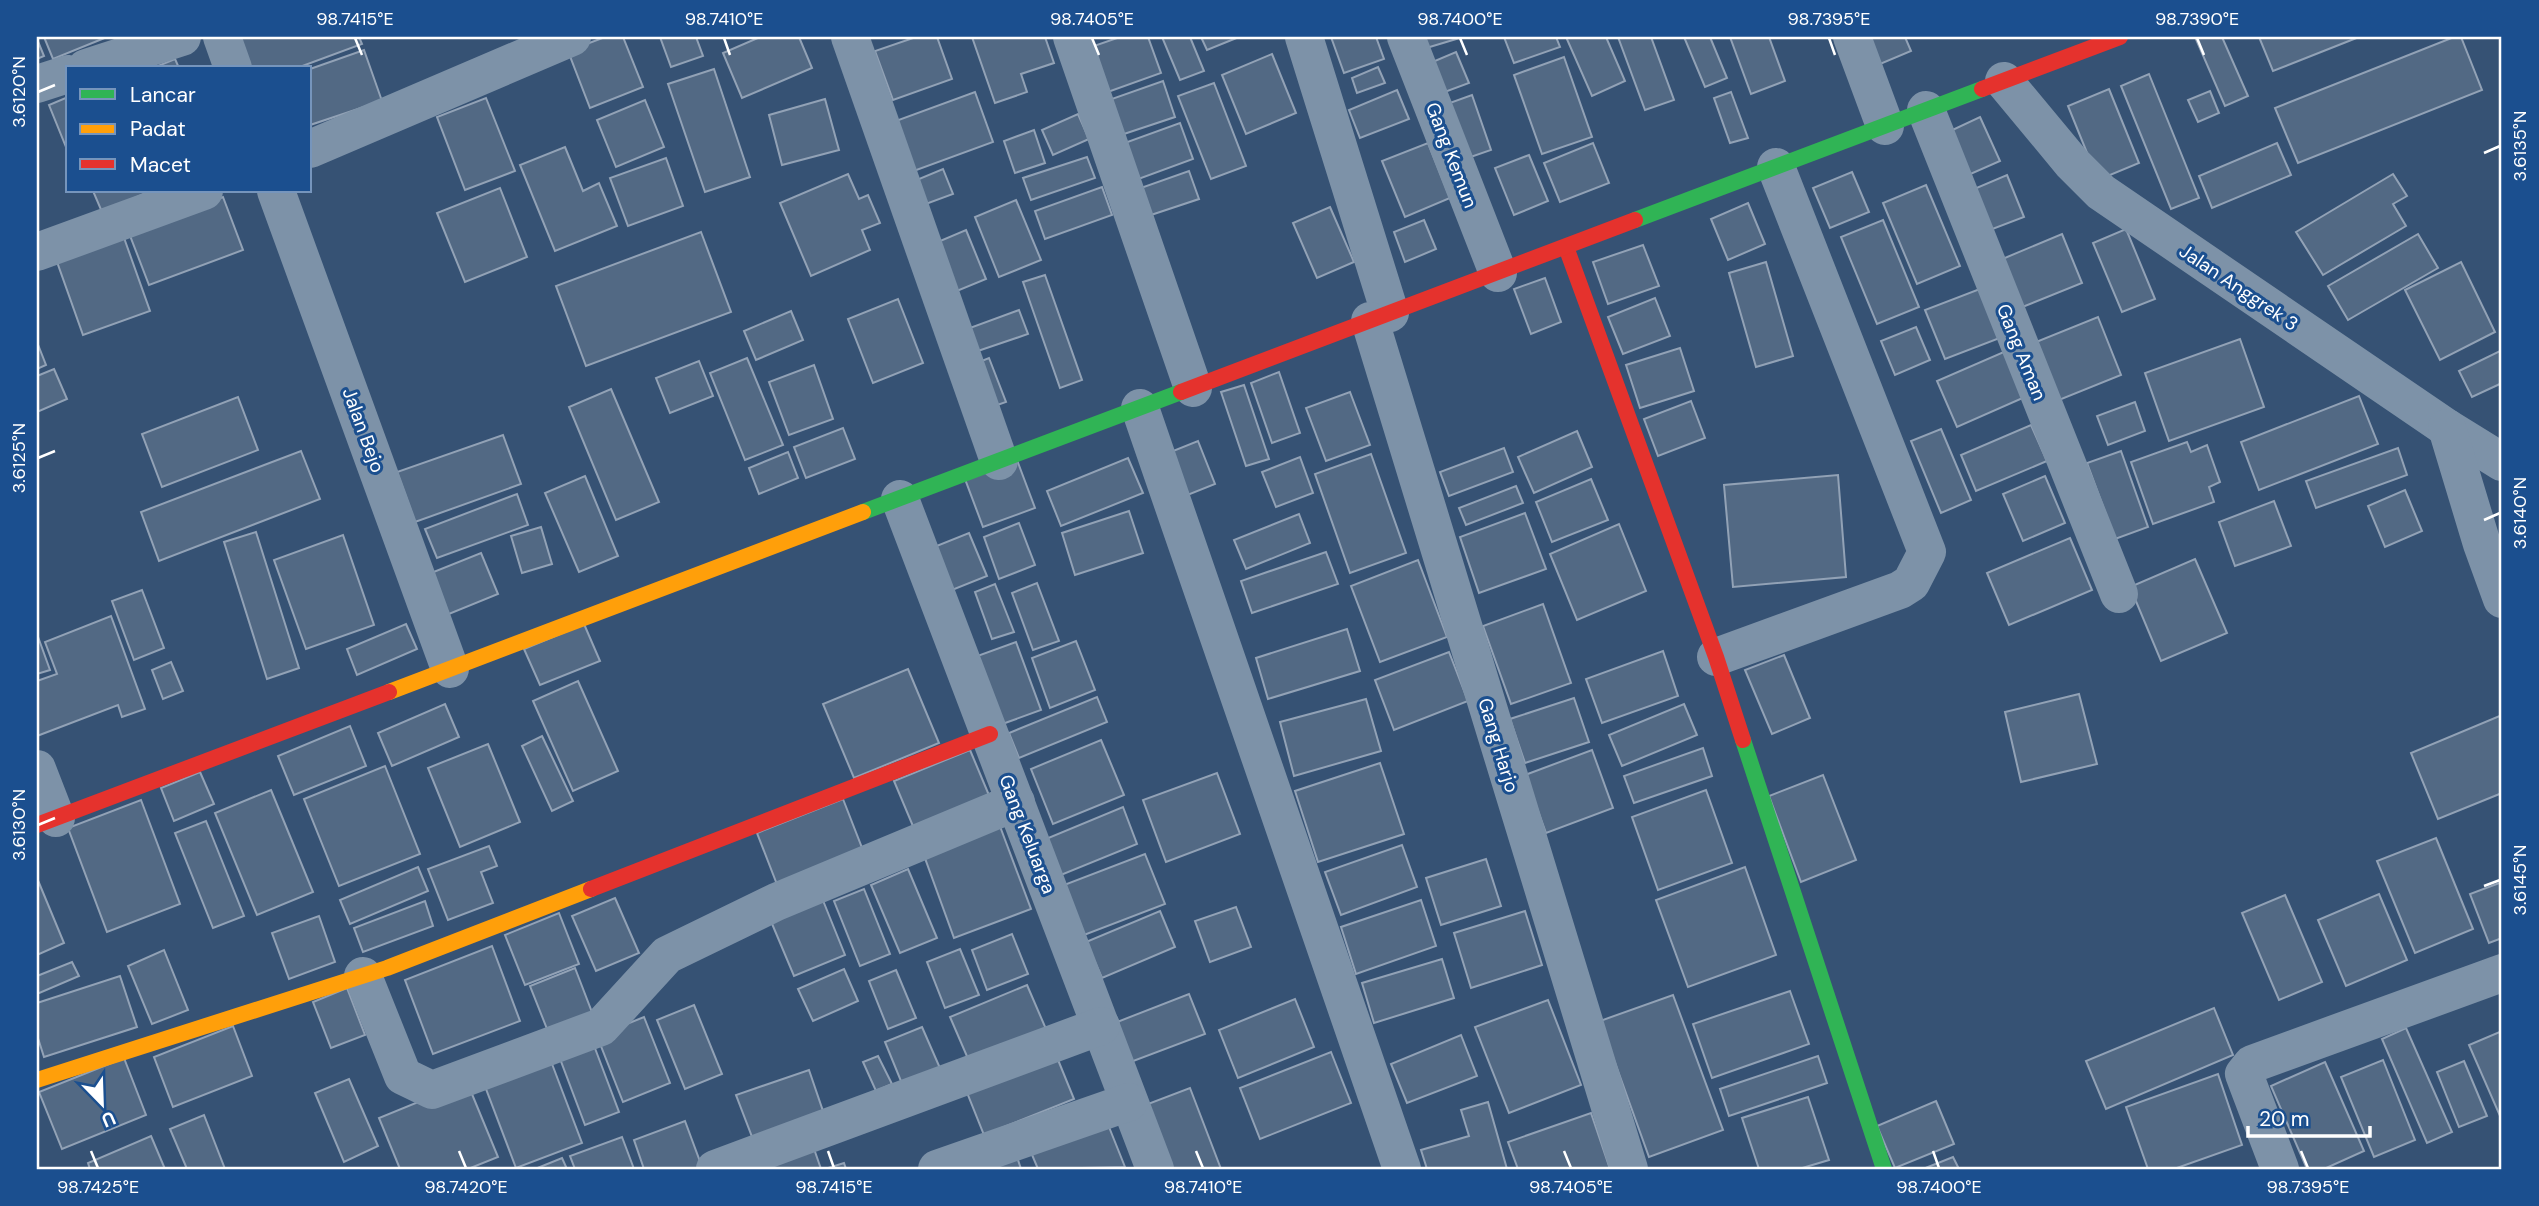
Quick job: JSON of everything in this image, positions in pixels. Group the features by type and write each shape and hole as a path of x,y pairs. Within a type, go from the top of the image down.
{"street":[{"path":"92,66 182,37"},
{"path":"222,37 232,66"},
{"path":"312,148 572,37"},
{"path":"850,37 999,461"},
{"path":"1072,37 1193,388"},
{"name":"Gang Harjo","path":"1304,37 1380,317 1629,1169"},
{"name":"Gang Kemun","path":"1406,37 1498,273"},
{"path":"1852,37 1885,126"},
{"path":"37,769 46,822 2120,37"},
{"path":"37,85 66,75"},
{"name":"Jalan Anggrek 3","path":"2004,81 2072,163 2101,192 2447,428 2502,462"},
{"name":"Gang Aman","path":"1926,110 2119,594"},
{"path":"1716,657 1900,590 1911,583 1927,552 1776,167"},
{"path":"37,252 201,192"},
{"name":"Jalan Bejo","path":"276,192 450,669"},
{"path":"1566,247 1716,657 1884,1169"},
{"path":"1140,408 1402,1169"},
{"path":"2447,428 2482,544 2502,599"},
{"name":"Gang Keluarga","path":"900,499 1155,1169"},
{"path":"37,1080 363,976 990,734"},
{"path":"363,976 403,1076 432,1090 601,1027 667,954 776,902 1016,802"},
{"path":"2280,1169 2245,1074 2252,1064 2502,973"},
{"path":"715,1169 1101,1026"},
{"path":"937,1169 1129,1102"}],"building":[{"path":"44,37 107,37 53,59"},
{"path":"235,37 359,37 362,44 302,66 246,66"},
{"path":"605,37 623,37 643,87 590,108 568,51"},
{"path":"660,37 696,37 703,56 671,67"},
{"path":"760,37 799,37 812,68 742,98 723,53"},
{"path":"916,37 937,37 952,79 893,100 875,51"},
{"path":"972,37 1045,37 1054,63 1021,74 1027,92 995,103"},
{"path":"1120,37 1148,37 1161,73 1105,93 1088,48"},
{"path":"1162,37 1190,37 1204,71 1180,80"},
{"path":"1201,37 1239,37 1207,50"},
{"path":"1331,37 1376,37 1384,59 1344,73"},
{"path":"1419,37 1463,37 1423,49"},
{"path":"1504,37 1556,37 1560,47 1514,63"},
{"path":"1566,37 1606,37 1625,81 1592,96"},
{"path":"1618,37 1651,37 1674,100 1645,110"},
{"path":"1684,37 1710,37 1727,78 1705,87"},
{"path":"1730,37 1769,37 1785,81 1751,94"},
{"path":"1861,37 1905,37 1911,51 1873,67"},
{"path":"2195,37 2222,37 2248,96 2225,106"},
{"path":"2259,37 2359,37 2273,71"},
{"path":"2454,37 2461,37 2482,90 2298,163 2275,108"},
{"path":"37,39 44,56 37,59"},
{"path":"364,50 382,101 312,124 312,68"},
{"path":"1456,52 1469,83 1442,93 1430,63"},
{"path":"1272,54 1296,113 1246,134 1222,75"},
{"path":"1564,57 1592,137 1542,154 1514,75"},
{"path":"175,59 178,66 158,66"},
{"path":"1378,67 1385,83 1357,93 1352,78"},
{"path":"714,69 750,177 705,192 668,84"},
{"path":"2149,74 2199,198 2171,209 2121,86"},
{"path":"1163,81 1175,117 1118,136 1106,101"},
{"path":"1214,83 1246,166 1211,179 1178,96"},
{"path":"2109,89 2139,163 2098,180 2068,106"},
{"path":"1397,90 1409,119 1360,138 1349,110"},
{"path":"2210,91 2219,113 2198,122 2188,100"},
{"path":"975,92 993,142 911,172 893,122"},
{"path":"1731,92 1748,138 1730,143 1714,98"},
{"path":"1472,95 1491,150 1462,160 1444,105"},
{"path":"66,98 66,147 49,105"},
{"path":"486,98 515,171 465,190 437,117"},
{"path":"825,99 839,150 782,165 769,115"},
{"path":"645,100 664,147 616,167 597,120"},
{"path":"1078,114 1089,139 1053,155 1042,130"},
{"path":"1980,117 2000,161 1966,176 1946,133"},
{"path":"1180,123 1193,159 1133,181 1119,145"},
{"path":"1034,130 1045,163 1015,173 1004,141"},
{"path":"1428,143 1450,198 1405,217 1382,161"},
{"path":"1593,143 1609,183 1560,202 1544,163"},
{"path":"2277,143 2291,175 2212,208 2199,176"},
{"path":"565,147 583,191 599,183 617,226 555,251 520,165"},
{"path":"1529,155 1548,201 1514,215 1495,168"},
{"path":"1087,157 1095,178 1031,200 1023,178"},
{"path":"666,158 683,206 628,226 610,178"},
{"path":"943,169 953,194 915,208 907,184"},
{"path":"1189,171 1199,199 1145,217 1135,190"},
{"path":"1852,172 1869,212 1830,228 1813,188"},
{"path":"848,174 859,199 868,195 880,223 862,230 870,250 811,276 780,203"},
{"path":"2393,174 2407,196 2393,204 2406,226 2323,275 2296,232"},
{"path":"2007,175 2024,217 1982,233 1967,192"},
{"path":"1926,185 1960,266 1917,284 1883,203"},
{"path":"1102,187 1112,215 1045,239 1035,211"},
{"path":"500,188 527,257 465,282 437,213"},
{"path":"93,192 149,192 102,212"},
{"path":"223,197 243,250 149,285 129,233"},
{"path":"1016,200 1041,260 999,277 975,217"},
{"path":"1748,203 1765,244 1728,260 1711,219"},
{"path":"1330,207 1354,262 1317,278 1293,223"},
{"path":"1424,220 1436,249 1405,262 1394,232"},
{"path":"1883,220 1919,307 1877,324 1841,237"},
{"path":"2126,229 2155,299 2122,312 2093,243"},
{"path":"966,230 986,279 952,293 933,244"},
{"path":"701,232 731,312 586,366 556,286"},
{"path":"2062,234 2082,283 2020,308 2000,260"},
{"path":"2418,234 2438,268 2348,320 2328,286"},
{"path":"123,235 150,311 83,335 56,259"},
{"path":"1643,245 1659,286 1608,304 1593,262"},
{"path":"1766,262 1793,356 1756,367 1729,273"},
{"path":"2461,262 2495,332 2440,360 2405,290"},
{"path":"1045,275 1082,380 1060,388 1023,282"},
{"path":"1545,278 1561,322 1531,334 1514,289"},
{"path":"1985,287 2005,336 1945,359 1925,310"},
{"path":"1655,298 1670,336 1623,354 1608,317"},
{"path":"898,299 923,363 873,383 848,319"},
{"path":"1019,310 1028,334 975,352 967,329"},
{"path":"791,311 803,340 756,360 744,331"},
{"path":"2098,317 2121,375 2059,400 2036,342"},
{"path":"1916,327 1930,360 1895,375 1881,341"},
{"path":"2240,339 2264,407 2169,441 2145,373"},
{"path":"37,342 46,365 37,369"},
{"path":"1680,348 1694,391 1640,408 1626,365"},
{"path":"2502,350 2502,383 2472,397 2459,371"},
{"path":"2006,351 2025,397 1957,427 1937,381"},
{"path":"747,358 783,445 745,460 710,373"},
{"path":"989,358 1006,402 986,409 969,366"},
{"path":"699,361 713,396 670,413 656,378"},
{"path":"814,365 833,419 789,435 769,382"},
{"path":"54,369 67,399 37,412 37,376"},
{"path":"1279,372 1300,433 1272,443 1251,383"},
{"path":"1244,385 1269,459 1246,466 1221,392"},
{"path":"611,389 659,502 616,520 569,407"},
{"path":"1350,392 1370,445 1326,461 1306,408"},
{"path":"2359,396 2378,444 2259,490 2241,442"},
{"path":"238,397 258,450 162,487 142,434"},
{"path":"1691,401 1705,438 1658,456 1644,419"},
{"path":"2135,402 2145,431 2108,445 2097,416"},
{"path":"2031,425 2047,461 1976,491 1961,455"},
{"path":"843,428 855,459 806,478 794,447"},
{"path":"1941,429 1971,500 1941,513 1911,441"},
{"path":"1577,431 1592,467 1534,493 1518,457"},
{"path":"503,435 521,484 415,522 397,472"},
{"path":"1198,441 1215,484 1180,498 1163,455"},
{"path":"2187,442 2191,452 2207,445 2220,482 2209,487 2214,502 2153,524 2131,462"},
{"path":"1504,448 1513,472 1449,496 1440,472"},
{"path":"2398,448 2407,475 2316,508 2306,481"},
{"path":"301,451 320,499 159,561 141,512"},
{"path":"2121,451 2148,527 2115,539 2087,463"},
{"path":"788,452 798,478 759,494 749,468"},
{"path":"1371,454 1406,553 1350,573 1315,474"},
{"path":"1300,457 1313,493 1276,507 1262,472"},
{"path":"1128,458 1143,493 1061,526 1047,491"},
{"path":"1017,460 1035,508 983,527 965,479"},
{"path":"1838,475 1846,577 1733,587 1724,485"},
{"path":"585,476 618,556 579,572 545,493"},
{"path":"2045,476 2065,523 2023,541 2003,494"},
{"path":"1591,479 1608,520 1552,542 1536,502"},
{"path":"1516,486 1523,503 1466,525 1459,508"},
{"path":"2405,490 2422,531 2385,547 2368,506"},
{"path":"517,494 528,525 437,558 425,529"},
{"path":"2274,501 2291,546 2235,566 2219,522"},
{"path":"1129,511 1143,553 1075,575 1062,533"},
{"path":"1525,513 1546,569 1479,593 1460,537"},
{"path":"1299,514 1310,543 1246,569 1234,540"},
{"path":"1019,523 1035,565 999,579 984,537"},
{"path":"1619,524 1646,591 1577,620 1550,554"},
{"path":"541,527 552,564 522,573 511,536"},
{"path":"256,532 299,668 267,679 224,542"},
{"path":"969,533 987,576 947,592 929,549"},
{"path":"343,535 374,625 306,649 274,560"},
{"path":"2070,538 2092,590 2009,625 1987,573"},
{"path":"1326,552 1338,584 1252,613 1241,581"},
{"path":"481,553 498,594 444,616 426,575"},
{"path":"2195,559 2227,633 2161,661 2130,587"},
{"path":"1418,560 1447,637 1380,662 1351,586"},
{"path":"1037,583 1059,641 1033,650 1012,593"},
{"path":"995,584 1014,632 992,639 975,592"},
{"path":"142,590 164,648 134,660 112,601"},
{"path":"1543,604 1571,683 1511,704 1483,626"},
{"path":"111,616 145,709 122,717 118,705 37,736 37,681 57,674 45,642"},
{"path":"406,624 417,649 357,675 347,649"},
{"path":"584,624 600,661 540,685 524,649"},
{"path":"1347,629 1360,671 1268,699 1256,658"},
{"path":"37,634 50,670 37,674"},
{"path":"1076,641 1095,690 1050,708 1032,658"},
{"path":"1016,642 1041,710 994,727 969,659"},
{"path":"1663,651 1678,696 1602,723 1586,679"},
{"path":"1449,652 1468,701 1394,730 1375,680"},
{"path":"1784,655 1810,718 1772,734 1745,670"},
{"path":"171,662 183,691 163,699 152,670"},
{"path":"908,669 939,743 854,778 823,704"},
{"path":"578,681 618,771 573,791 533,701"},
{"path":"2079,694 2097,764 2021,782 2005,712"},
{"path":"1097,697 1107,722 1019,758 1009,733"},
{"path":"1574,698 1589,742 1525,763 1510,719"},
{"path":"1366,699 1381,751 1294,776 1280,722"},
{"path":"445,704 459,737 392,766 378,733"},
{"path":"1684,704 1697,735 1622,766 1609,735"},
{"path":"2502,715 2502,793 2438,819 2411,753"},
{"path":"350,726 366,766 294,795 278,756"},
{"path":"542,736 573,801 552,811 522,746"},
{"path":"1101,740 1124,795 1053,824 1031,769"},
{"path":"488,744 520,822 460,847 428,768"},
{"path":"1703,748 1712,776 1634,803 1624,776"},
{"path":"970,750 991,800 915,831 894,781"},
{"path":"1592,750 1613,808 1546,833 1525,775"},
{"path":"1380,763 1404,834 1318,862 1295,791"},
{"path":"385,766 420,854 339,886 304,799"},
{"path":"200,772 214,804 174,821 161,788"},
{"path":"1217,773 1240,834 1166,862 1143,800"},
{"path":"1823,775 1856,860 1801,882 1769,796"},
{"path":"271,790 313,892 257,915 215,813"},
{"path":"1706,790 1732,863 1658,890 1632,817"},
{"path":"843,799 864,853 778,887 757,833"},
{"path":"141,800 180,904 107,932 68,828"},
{"path":"1123,807 1137,844 1056,877 1041,841"},
{"path":"206,821 244,916 213,928 175,833"},
{"path":"998,821 1031,909 954,938 922,850"},
{"path":"2436,838 2473,929 2415,953 2377,861"},
{"path":"1402,845 1417,887 1341,915 1325,872"},
{"path":"489,846 497,866 481,872 493,903 448,920 428,869"},
{"path":"1145,854 1165,904 1084,935 1064,885"},
{"path":"1486,859 1501,906 1441,925 1426,878"},
{"path":"418,867 428,891 350,924 340,900"},
{"path":"1745,867 1776,955 1688,987 1656,900"},
{"path":"908,869 937,938 900,953 871,885"},
{"path":"37,878 64,943 37,955"},
{"path":"2502,882 2502,938 2489,943 2470,894"},
{"path":"864,889 890,954 860,966 834,901"},
{"path":"2379,894 2407,960 2346,986 2318,920"},
{"path":"2285,895 2322,982 2279,1000 2242,913"},
{"path":"615,898 639,953 596,971 572,916"},
{"path":"822,898 845,955 794,976 770,919"},
{"path":"1421,900 1436,946 1356,974 1341,927"},
{"path":"425,901 433,926 363,952 354,928"},
{"path":"1236,907 1251,947 1210,962 1195,921"},
{"path":"1160,911 1175,947 1102,978 1086,942"},
{"path":"1525,911 1542,965 1471,988 1454,933"},
{"path":"559,913 579,964 525,985 505,935"},
{"path":"319,916 335,962 289,979 272,933"},
{"path":"1012,934 1028,974 987,990 972,950"},
{"path":"492,946 520,1021 433,1054 405,980"},
{"path":"960,949 979,995 945,1008 927,962"},
{"path":"164,950 188,1010 152,1024 128,966"},
{"path":"1442,959 1454,998 1374,1023 1362,983"},
{"path":"72,962 79,976 37,994 37,976"},
{"path":"575,968 595,1020 551,1039 530,986"},
{"path":"844,969 858,1001 813,1021 798,989"},
{"path":"896,970 916,1018 888,1029 869,981"},
{"path":"120,976 137,1027 44,1057 37,1035 37,1003"},
{"path":"1027,985 1049,1036 972,1068 950,1017"},
{"path":"347,988 365,1035 331,1048 313,1002"},
{"path":"1790,991 1809,1044 1712,1078 1693,1024"},
{"path":"1189,994 1205,1034 1128,1063 1112,1024"},
{"path":"1673,995 1723,1130 1649,1157 1600,1021"},
{"path":"1295,999 1314,1047 1238,1078 1219,1030"},
{"path":"1548,1000 1581,1085 1509,1113 1475,1027"},
{"path":"694,1005 722,1074 685,1089 657,1020"},
{"path":"2214,1008 2233,1055 2106,1109 2086,1061"},
{"path":"644,1017 670,1083 623,1102 597,1036"},
{"path":"233,1026 252,1076 173,1107 154,1057"},
{"path":"922,1027 943,1075 905,1091 885,1042"},
{"path":"2406,1028 2452,1132 2427,1143 2382,1039"},
{"path":"2502,1031 2502,1115 2500,1116 2469,1045"},
{"path":"1461,1035 1477,1076 1407,1103 1391,1064"},
{"path":"593,1043 619,1112 585,1125 559,1056"},
{"path":"1054,1050 1074,1099 984,1135 964,1085"},
{"path":"1331,1052 1351,1103 1260,1139 1240,1088"},
{"path":"549,1056 582,1143 516,1168 483,1081"},
{"path":"878,1056 892,1084 876,1091 863,1062"},
{"path":"1818,1056 1827,1083 1729,1116 1720,1089"},
{"path":"124,1058 146,1115 62,1149 39,1092"},
{"path":"2383,1060 2415,1140 2374,1157 2341,1077"},
{"path":"2464,1061 2487,1116 2459,1127 2437,1072"},
{"path":"2325,1062 2364,1151 2324,1169 2307,1169 2271,1086"},
{"path":"809,1070 825,1117 754,1142 736,1095"},
{"path":"2218,1074 2242,1145 2174,1169 2148,1169 2126,1107"},
{"path":"349,1079 378,1146 344,1162 315,1093"},
{"path":"467,1082 498,1157 468,1169 400,1169 379,1118"},
{"path":"1190,1088 1221,1169 1164,1169 1140,1107"},
{"path":"1808,1097 1829,1160 1799,1169 1759,1169 1742,1118"},
{"path":"1936,1101 1954,1144 1895,1168 1877,1126"},
{"path":"1488,1102 1507,1169 1427,1169 1421,1150 1469,1136 1461,1110"},
{"path":"1591,1113 1610,1169 1518,1169 1508,1142"},
{"path":"204,1115 225,1169 187,1169 170,1129"},
{"path":"685,1121 702,1167 644,1169 634,1140"},
{"path":"1107,1122 1125,1167 1038,1169 1030,1150"},
{"path":"151,1136 165,1169 90,1169 88,1163"},
{"path":"622,1137 634,1169 575,1169 570,1156"},
{"path":"812,1143 821,1169 742,1169"},
{"path":"1015,1151 1021,1169 981,1169"},
{"path":"1953,1157 1959,1169 1923,1169"},
{"path":"562,1158 567,1169 535,1169"},
{"path":"844,1163 846,1169 825,1169"}],"traffic: fast":[{"path":"1635,220 1982,89"},
{"path":"863,512 1181,392"},
{"path":"1743,740 1884,1169"}],"traffic: slow":[{"path":"389,692 863,512"},
{"path":"37,1080 387,968 591,889"}],"traffic: jam":[{"path":"1982,89 2120,37"},
{"path":"1181,392 1635,220"},
{"path":"1566,247 1716,657 1743,740"},
{"path":"37,825 389,692"},
{"path":"591,889 990,734"}]}
